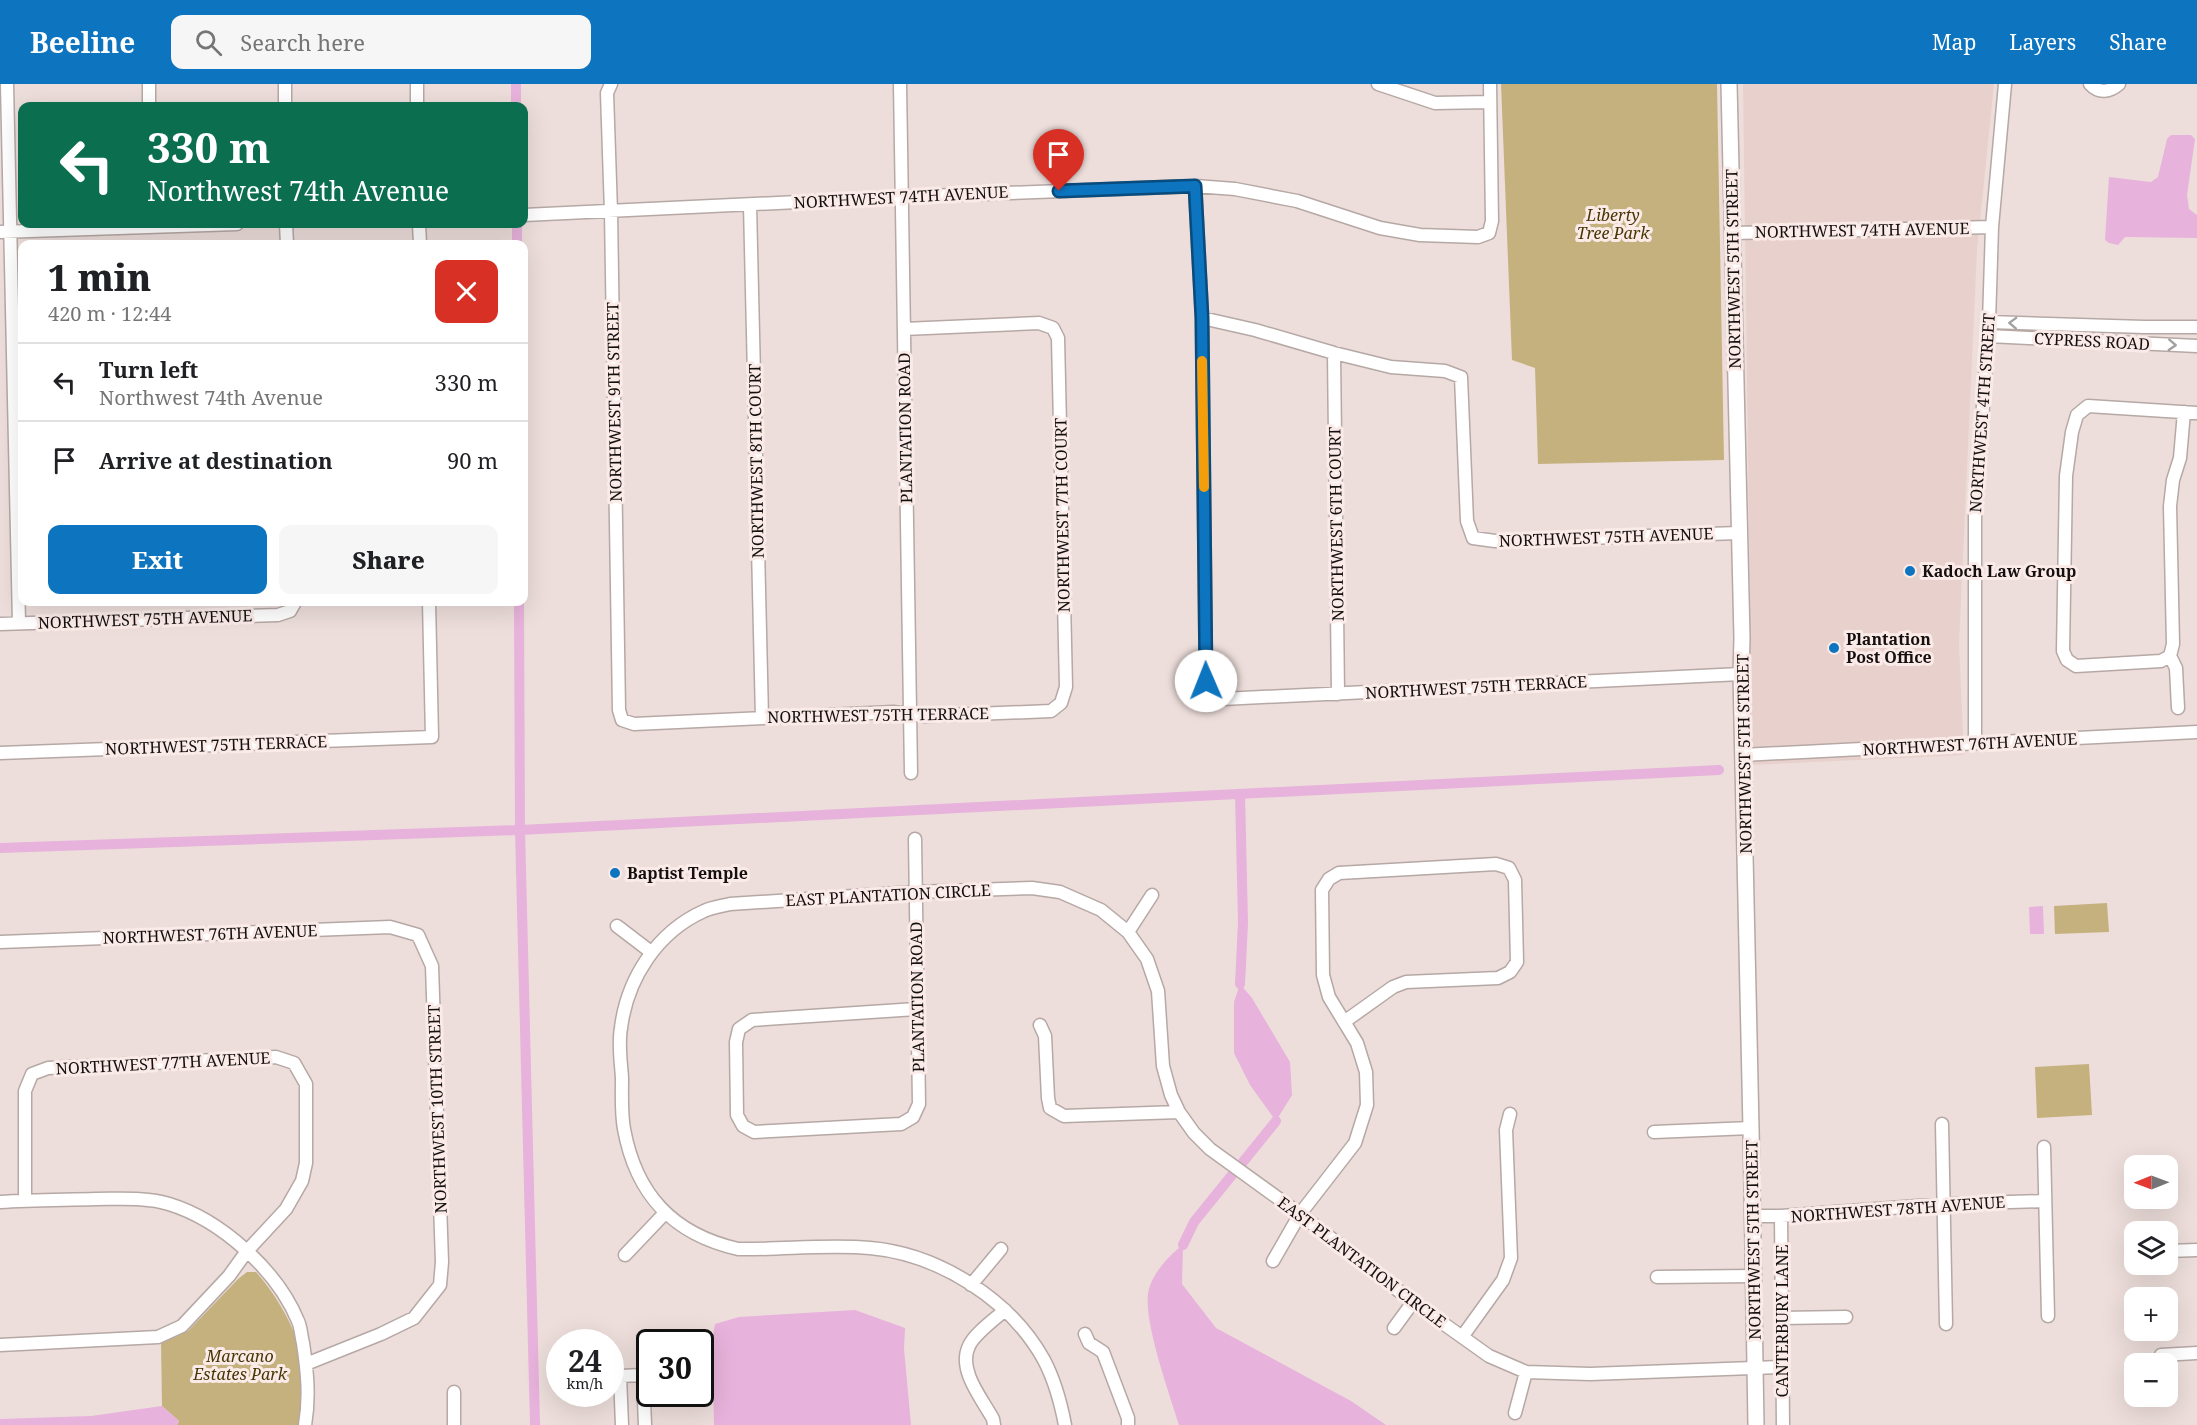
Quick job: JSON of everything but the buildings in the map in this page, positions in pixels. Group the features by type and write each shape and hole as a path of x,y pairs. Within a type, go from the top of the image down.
{"street":[{"path":"7,84 5,231 18,363"},
{"path":"149,84 149,102"},
{"path":"285,84 285,102"},
{"path":"417,84 417,102"},
{"name":"NORTHWEST 9TH STREET","path":"611,84 607,93 619,710 622,720"},
{"name":"PLANTATION ROAD","path":"900,84 911,773"},
{"path":"1378,84 1435,103 1490,102 1490,84"},
{"name":"NORTHWEST 5TH STREET","path":"1729,84 1742,639 1742,755 1754,1276 1755,1425"},
{"name":"NORTHWEST 4TH STREET","path":"1975,743 1975,517 1989,322 1992,227 2005,84"},
{"path":"2090,84 2104,91 2111,90 2120,84"},
{"name":"NORTHWEST 74TH AVENUE","path":"528,215 901,196 1195,186 1235,189 1297,201 1380,228 1420,235 1478,237 1489,233 1492,221 1490,102"},
{"path":"1195,186 1202,318 1256,330 1334,353"},
{"name":"NORTHWEST 8TH COURT","path":"750,205 762,718"},
{"name":"NORTHWEST 74TH AVENUE","path":"1732,232 1992,227"},
{"path":"5,231 78,228"},
{"name":"NORTHWEST 75TH TERRACE","path":"1202,318 1206,681 1212,693 1222,699 1741,674"},
{"path":"1989,322 2197,327"},
{"name":"NORTHWEST 7TH COURT","path":"904,329 1039,323 1053,328 1058,338 1066,687 1061,703"},
{"name":"CYPRESS ROAD","path":"1988,336 2197,346"},
{"name":"NORTHWEST 75TH AVENUE","path":"1334,353 1391,367 1445,371 1461,377 1467,521 1473,538 1495,541 1739,533"},
{"name":"NORTHWEST 6TH COURT","path":"1334,353 1338,694"},
{"path":"2170,656 2161,661 2076,666 2067,660 2063,651 2063,588 2066,556 2064,505 2076,415 2088,406 2191,412 2173,480 2170,506 2173,644 2170,656 2176,668 2178,708"},
{"path":"19,606 19,623"},
{"name":"NORTHWEST 75TH AVENUE","path":"0,624 278,615 292,606"},
{"name":"NORTHWEST 75TH TERRACE","path":"0,753 432,737 429,606"},
{"name":"NORTHWEST 75TH TERRACE","path":"622,720 634,724 893,712 925,716 1051,711 1061,703"},
{"name":"NORTHWEST 76TH AVENUE","path":"1742,755 2197,732"},
{"name":"PLANTATION ROAD","path":"915,839 919,1104 914,1117 902,1124 754,1132 743,1126 737,1115 736,1042 740,1029 752,1020 916,1009"},
{"path":"1273,1261 1300,1214 1355,1143 1367,1104 1366,1072 1357,1043 1344,1022 1329,997 1323,975 1322,890 1329,879 1339,873 1496,864 1509,868 1515,880 1517,962 1510,972 1498,978 1406,982 1393,987 1344,1022"},
{"name":"EAST PLANTATION CIRCLE","path":"1065,1425 1045,1362 1026,1333 1005,1310 971,1285 934,1265 873,1248 848,1246 756,1249 720,1245 689,1232 665,1213 643,1183 630,1155 623,1126 620,1031 626,998 637,974 651,952 676,928 704,910 730,904 915,892 1032,888 1060,892 1101,910 1128,932 1147,959 1158,991 1163,1066 1171,1095 1179,1112 1194,1133 1210,1149 1300,1214 1413,1302 1489,1356 1526,1372 1590,1374 1781,1367"},
{"path":"1128,932 1152,895"},
{"path":"617,926 651,952"},
{"name":"NORTHWEST 76TH AVENUE","path":"0,942 390,927 418,935"},
{"name":"NORTHWEST 10TH STREET","path":"306,1364 414,1318 440,1285 442,1262 432,966 418,935"},
{"path":"1040,1025 1046,1036 1050,1108 1064,1116 1179,1112"},
{"name":"NORTHWEST 77TH AVENUE","path":"25,1200 25,1091 32,1074 48,1068 276,1057 294,1063 306,1084 306,1163 303,1181 286,1209 247,1251"},
{"path":"1462,1337 1503,1280 1511,1258 1506,1130 1510,1113"},
{"path":"1942,1124 1946,1324"},
{"path":"1654,1132 1751,1128"},
{"path":"2044,1147 2049,1316"},
{"path":"0,1202 129,1199 167,1203 202,1217 247,1251 268,1273 285,1296 300,1323 306,1364 308,1403 305,1425"},
{"name":"NORTHWEST 78TH AVENUE","path":"1752,1216 1945,1204 2045,1201"},
{"path":"625,1255 665,1213"},
{"name":"CANTERBURY LANE","path":"1781,1216 1783,1425"},
{"path":"971,1285 1001,1249"},
{"path":"2178,1251 2197,1250"},
{"path":"0,1345 158,1337 182,1326 229,1276 247,1251"},
{"path":"1658,1277 1754,1276"},
{"path":"1394,1328 1413,1302"},
{"path":"994,1425 968,1372 967,1353 973,1340 1005,1310"},
{"path":"1781,1318 1846,1317"},
{"path":"1085,1334 1089,1343 1103,1352 1128,1418 1128,1425"},
{"path":"2178,1354 2197,1353"},
{"path":"1515,1413 1526,1372"},
{"path":"622,1425 620,1376 643,1375 645,1425"},
{"path":"454,1392 454,1425"}],"shaded area":[{"path":"1743,84 1994,84 1977,251 1959,644 1964,755 1752,765"},
{"path":"2171,135 2191,135 2195,139 2187,195 2189,209 2197,215 2197,238 2125,237 2118,245 2109,243 2105,240 2109,177 2151,182 2158,177 2167,139"},
{"path":"2043,906 2044,934 2030,934 2029,907"},
{"path":"1240,984 1252,998 1290,1062 1292,1095 1276,1121 1250,1085 1234,1053 1234,1002"},
{"path":"1183,1245 1182,1284 1216,1328 1351,1401 1386,1425 1179,1425 1153,1336 1148,1301 1149,1289 1158,1270"},
{"path":"855,1310 905,1328 904,1349 911,1425 714,1425 715,1324 739,1317"},
{"path":"162,1406 179,1421 177,1425 0,1425 0,1419 91,1416"}],"green space":[{"name":"Liberty Tree Park","path":"1501,84 1717,84 1724,460 1538,464 1535,368 1512,360"},
{"path":"2107,903 2109,932 2055,934 2054,906"},
{"path":"2089,1064 2092,1115 2037,1118 2035,1067"},
{"name":"Marcano Estates Park","path":"247,1272 256,1272 273,1294 288,1319 299,1347 305,1374 300,1425 177,1425 179,1421 162,1406 161,1341 188,1331"}],"waterway":[{"path":"516,84 516,102"},
{"path":"517,228 517,240"},
{"path":"519,606 520,830 535,1425"},
{"path":"0,848 520,830 1719,770"},
{"path":"1240,794 1243,923 1240,984"},
{"path":"1243,1162 1276,1121"},
{"path":"1183,1245 1194,1222 1232,1175"}],"slow traffic":[{"path":"1202,361 1204,487"}],"place":[{"name":"Kadoch Law Group","path":"1910,571"},
{"name":"Plantation Post Office","path":"1834,648"},
{"name":"Baptist Temple","path":"615,873"}],"route":[{"path":"1059,191 1195,186 1202,318 1206,681"}]}
